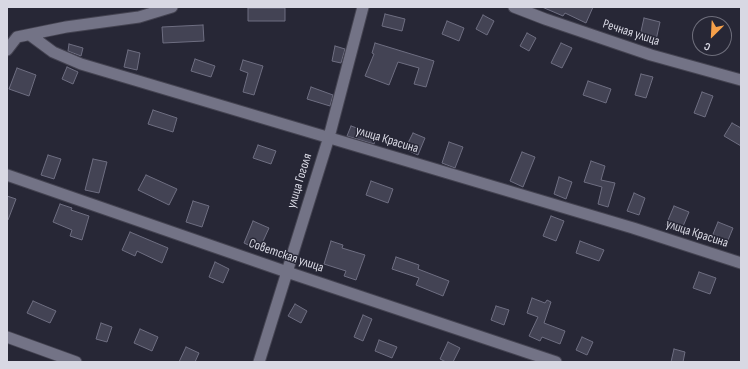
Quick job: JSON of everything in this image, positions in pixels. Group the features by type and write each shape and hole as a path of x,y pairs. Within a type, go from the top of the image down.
{"street":[{"path":"7,50 18,38 66,27 139,17 172,7"},
{"name":"улица Гоголя","path":"259,362 329,137 363,7"},
{"name":"Речная улица","path":"514,7 651,55 741,80"},
{"name":"улица Красина","path":"30,35 53,52 81,64 633,228 741,263"},
{"name":"Советская улица","path":"7,175 287,272 556,362"},
{"path":"7,337 76,362"}],"building":[{"path":"542,7 593,7 586,23 565,13 563,16"},
{"path":"248,8 285,8 285,21 248,21"},
{"path":"385,14 405,19 402,31 382,26"},
{"path":"483,15 494,21 487,35 476,29"},
{"path":"644,18 660,22 656,40 640,36"},
{"path":"447,21 464,28 459,41 442,34"},
{"path":"203,25 204,41 163,43 162,27"},
{"path":"527,33 536,38 529,51 520,46"},
{"path":"375,43 434,61 426,87 414,84 419,68 398,62 389,85 365,76 374,54 372,53"},
{"path":"561,43 572,48 562,68 551,63"},
{"path":"69,44 83,48 81,56 68,51"},
{"path":"335,46 345,49 341,63 332,61"},
{"path":"128,50 140,53 137,70 124,67"},
{"path":"195,59 215,66 211,77 191,71"},
{"path":"243,60 263,66 254,95 243,92 248,73 240,70"},
{"path":"67,67 78,72 73,84 62,79"},
{"path":"17,68 36,75 29,96 9,89"},
{"path":"641,74 653,77 646,98 635,95"},
{"path":"588,81 611,89 606,103 583,95"},
{"path":"311,87 333,95 330,106 307,99"},
{"path":"702,92 713,96 705,117 694,113"},
{"path":"153,110 177,118 173,132 148,124"},
{"path":"732,123 741,128 741,146 724,136"},
{"path":"351,126 377,135 374,144 347,136"},
{"path":"413,133 425,138 418,155 405,149"},
{"path":"449,142 463,147 455,168 442,163"},
{"path":"258,145 276,151 271,164 253,158"},
{"path":"522,152 535,157 523,187 510,181"},
{"path":"48,155 61,159 54,179 41,175"},
{"path":"93,159 107,162 99,193 85,190"},
{"path":"591,161 605,166 601,180 615,183 608,207 598,204 602,187 584,182"},
{"path":"146,175 177,189 169,205 138,190"},
{"path":"559,177 572,182 566,199 554,194"},
{"path":"371,181 393,189 388,203 366,195"},
{"path":"634,193 645,198 639,215 627,211"},
{"path":"7,196 16,199 8,220 7,220"},
{"path":"193,201 209,206 202,227 186,222"},
{"path":"60,204 72,208 71,210 89,216 82,240 70,236 72,230 53,222"},
{"path":"674,206 689,212 681,231 666,225"},
{"path":"551,216 564,221 556,241 543,236"},
{"path":"253,221 269,228 259,250 244,243"},
{"path":"718,222 733,228 726,245 711,239"},
{"path":"130,232 168,248 162,263 137,251 135,256 122,250"},
{"path":"331,241 343,245 342,248 365,255 356,280 344,276 346,271 324,264"},
{"path":"580,241 604,250 599,261 576,253"},
{"path":"396,257 419,265 418,269 449,281 443,296 416,285 419,278 392,269"},
{"path":"215,262 229,269 223,283 209,277"},
{"path":"699,272 716,278 710,294 693,288"},
{"path":"532,298 545,303 547,300 551,302 544,323 565,331 560,344 542,337 540,341 529,336 538,317 527,313"},
{"path":"33,301 56,311 50,323 27,313"},
{"path":"295,304 307,311 301,323 288,316"},
{"path":"496,306 509,310 504,325 491,320"},
{"path":"363,315 372,319 363,341 354,337"},
{"path":"101,323 112,327 107,342 96,339"},
{"path":"140,329 158,337 152,351 134,343"},
{"path":"582,337 593,342 587,355 576,350"},
{"path":"379,340 397,347 392,358 375,351"},
{"path":"448,342 460,348 453,362 446,362 440,359"},
{"path":"186,347 199,353 195,362 179,362"},
{"path":"674,349 685,352 683,362 671,362"}]}
